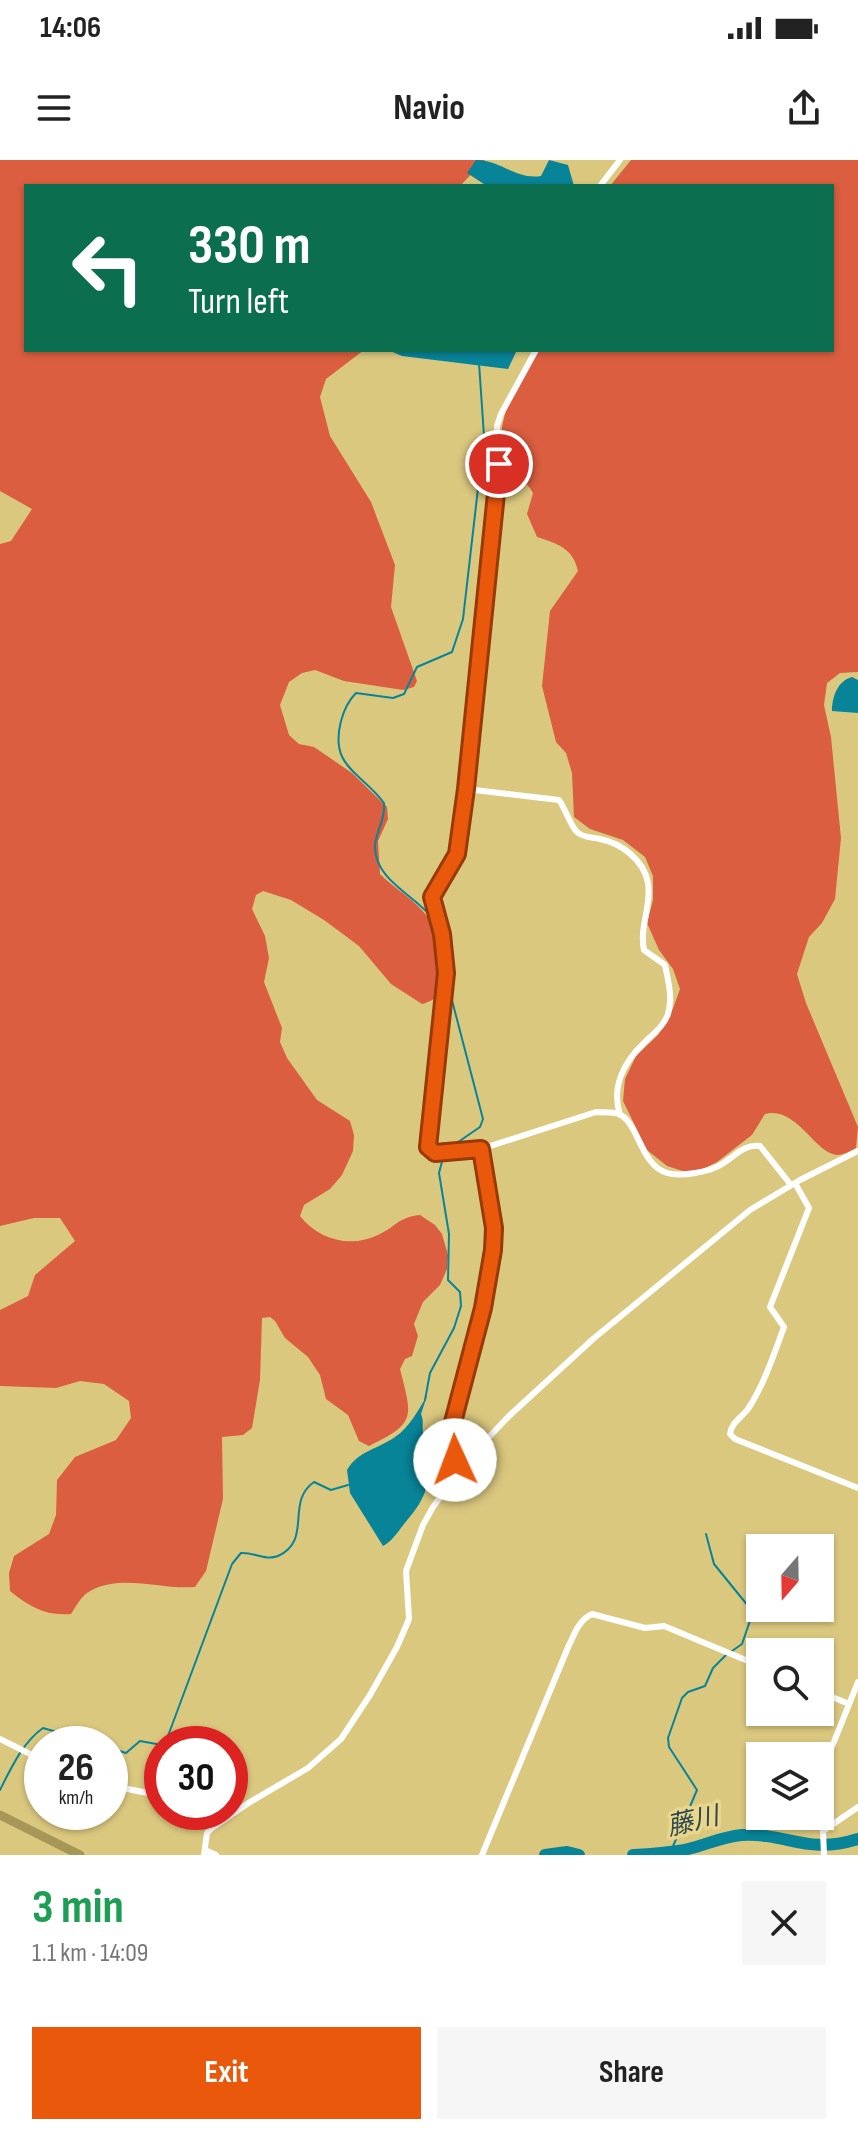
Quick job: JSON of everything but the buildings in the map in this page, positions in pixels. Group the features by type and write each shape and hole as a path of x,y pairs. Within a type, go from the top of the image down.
{"main road":[{"path":"0,1815 80,1855"}],"street":[{"path":"602,184 620,160"},
{"path":"535,352 497,426 499,464 495,511 466,789 457,854 432,897 442,934 446,973 428,1147 435,1153 481,1149 596,1112 620,1115"},
{"path":"466,789 559,800 574,830 582,836 618,843 641,867 648,883 641,936 644,950 665,965 670,988 668,1015 657,1031 642,1044 619,1078 616,1091 620,1115 659,1170 672,1175 711,1169 746,1147 760,1146 809,1208 770,1307 784,1327 756,1394 732,1426 730,1434 735,1439 858,1488"},
{"path":"453,1479 448,1476 458,1447 453,1422 483,1308 493,1250 494,1228 481,1149"},
{"path":"248,1804 308,1768 341,1739 370,1695 409,1619 406,1571 433,1507 453,1479 509,1416 556,1371 750,1210 858,1151"},
{"path":"482,1855 569,1645 586,1617 592,1614 645,1628 664,1626 746,1660"},
{"path":"824,1855 825,1776 829,1754 858,1682"},
{"path":"834,1698 849,1704"},
{"path":"0,1739 24,1751"},
{"path":"823,1835 858,1807"},
{"path":"210,1830 207,1833 205,1852 216,1855"}],"shaded area":[{"path":"0,160 485,160 462,184 24,184 24,352 361,352 326,379 320,397 330,436 371,502 395,565 391,607 417,681 414,687 403,690 344,681 315,670 302,673 289,682 280,705 289,735 299,744 314,747 352,773 387,807 388,819 378,841 380,874 416,904 431,922 442,973 438,995 422,1004 391,984 359,946 324,920 291,900 263,891 256,895 252,909 265,936 269,958 264,982 282,1028 280,1042 287,1058 317,1100 350,1121 354,1135 353,1151 342,1175 330,1189 304,1205 300,1216 326,1236 336,1240 358,1241 369,1239 402,1220 420,1215 442,1234 448,1255 447,1269 440,1285 423,1302 414,1324 418,1336 412,1356 405,1359 400,1369 407,1398 407,1417 396,1431 369,1446 359,1441 348,1415 326,1399 320,1375 308,1357 285,1338 275,1321 270,1317 262,1318 260,1380 252,1428 243,1435 222,1437 223,1499 206,1571 195,1587 126,1583 99,1587 85,1595 71,1614 53,1614 38,1609 10,1591 9,1573 14,1556 49,1534 56,1515 57,1480 75,1457 116,1440 131,1418 129,1401 104,1384 80,1381 56,1388 0,1386 0,1310 28,1296 35,1275 75,1241 60,1218 34,1218 0,1226 0,544 11,541 32,509 0,491"},
{"path":"631,160 858,160 858,672 840,673 827,683 824,705 831,737 841,838 835,899 822,923 809,937 797,974 858,1127 856,1148 842,1154 829,1153 787,1117 776,1113 765,1114 752,1135 717,1162 689,1173 667,1166 647,1150 623,1101 625,1079 636,1056 658,1035 680,989 673,969 659,950 647,923 653,900 653,876 645,857 623,840 590,829 574,817 572,773 566,753 556,742 542,686 550,611 578,571 568,552 537,537 527,514 533,493 507,468 501,441 507,407 535,352 834,352 834,184 612,184"}],"water":[{"path":"476,160 524,175 541,176 549,160 568,165 573,184 484,184 467,173"},
{"path":"393,352 516,352 508,369 402,356"},
{"path":"852,677 858,680 858,713 832,711 836,691"},
{"path":"427,1396 421,1414 428,1481 414,1512 383,1546 350,1493 347,1470 363,1454 400,1433"}],"waterway":[{"path":"435,921 382,869 375,847 384,803 349,768 339,749 338,736 345,709 356,693 393,698 404,694 417,667 452,652 463,619 484,436 479,363"},
{"path":"448,985 483,1119 480,1127 448,1149"},
{"path":"425,1400 430,1373 454,1328 461,1306 460,1292 448,1280 449,1234 439,1173 444,1154"},
{"path":"172,1726 232,1564 241,1553 273,1557 288,1549 297,1531 301,1500 314,1482 331,1490 348,1485"},
{"path":"706,1534 714,1564 753,1612 742,1644 732,1651"},
{"path":"671,1851 697,1790 669,1747 668,1738 682,1698 688,1692 705,1686 713,1668 727,1654"},
{"path":"128,1751 140,1741 144,1742"},
{"path":"0,1790 24,1748"},
{"name":"藤川","path":"633,1855 681,1850 742,1835 825,1845 858,1839"},
{"name":"藤川","path":"545,1855 567,1852 579,1855"}],"route":[{"path":"455,1460 458,1447 453,1422 483,1308 494,1228 481,1149 435,1153 428,1147 446,973 442,934 432,897 457,854 499,464"}]}
